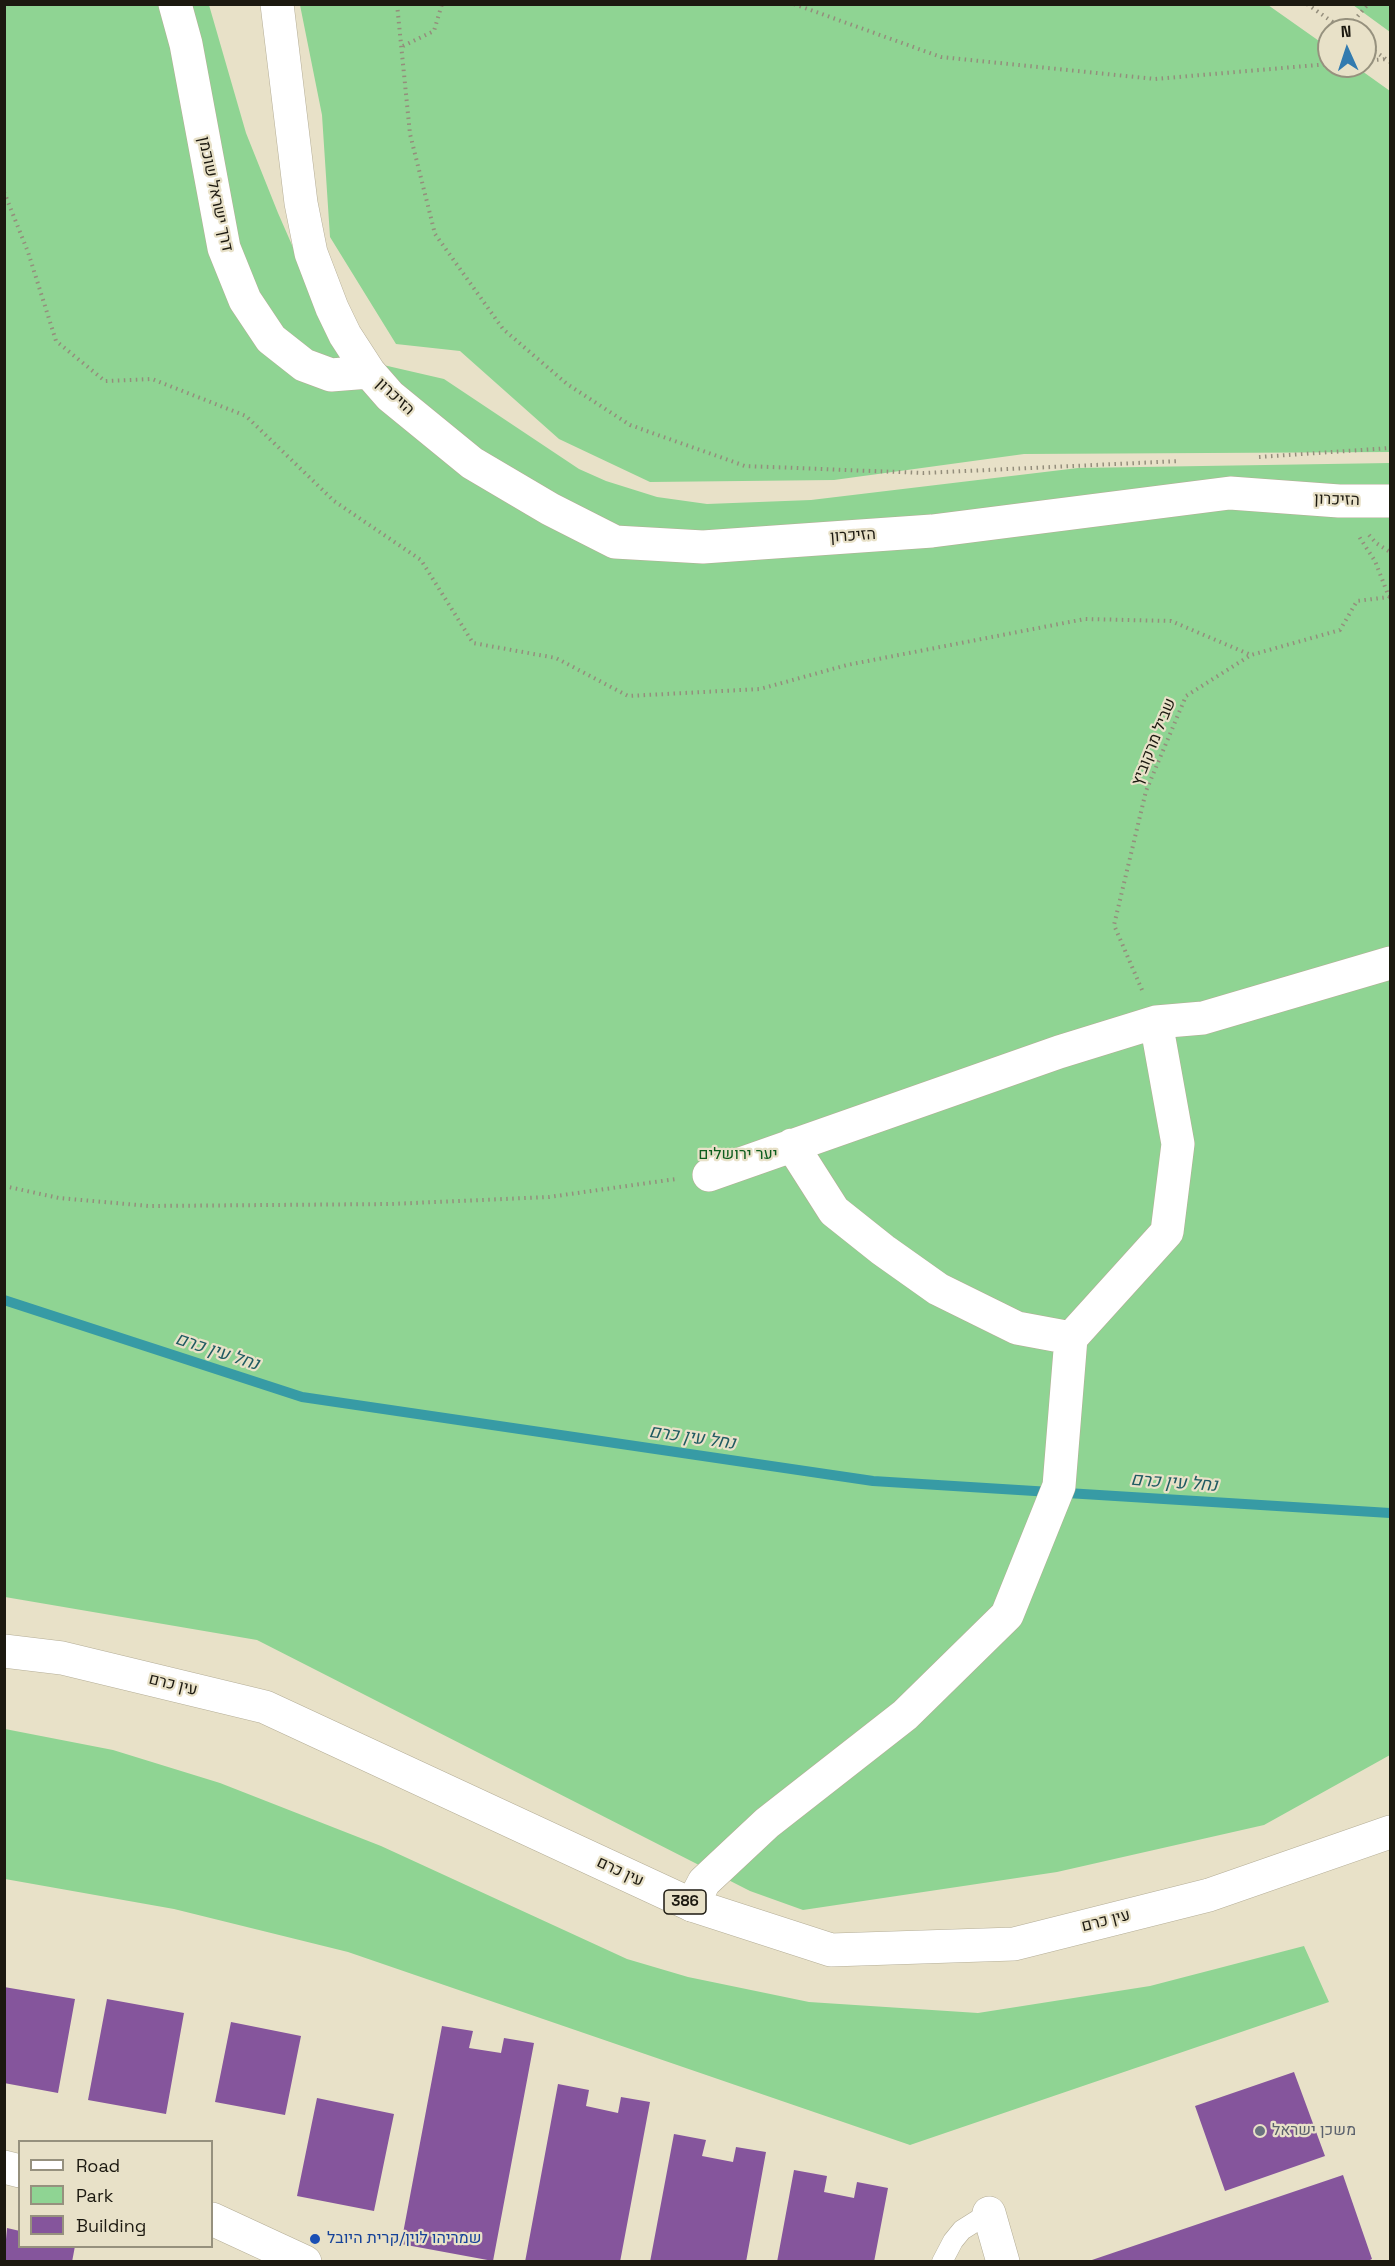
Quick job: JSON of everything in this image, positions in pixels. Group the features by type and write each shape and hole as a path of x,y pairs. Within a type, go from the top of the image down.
{"street":[{"name":"דרך ישראל שוכמן","path":"175,4 186,44 224,248 245,300 271,339 304,365 331,375 369,372"},
{"name":"הזיכרון","path":"277,4 301,203 311,253 345,335 369,372 390,396 472,463 549,509 615,542 703,547 932,531 1230,493 1339,501 1390,501"},
{"path":"709,1175 1059,1052 1156,1022 1203,1018 1390,963"},
{"path":"692,1905 704,1882 767,1823 905,1715 1007,1615 1059,1486 1071,1338 1167,1232 1178,1144 1156,1022"},
{"path":"792,1145 834,1210 883,1250 938,1289 1017,1328 1071,1338"},
{"name":"עין כרם","path":"4,1651 62,1658 265,1707 692,1905 831,1950 1014,1944 1209,1895 1390,1832"},
{"path":"988,2213 1003,2262"},
{"path":"213,2219 305,2262"}],"lane":[{"path":"942,2262 962,2229 988,2213"}],"path":[{"path":"397,4 410,134 435,234 503,329 567,384 630,425 745,466 923,473 1181,461"},
{"path":"403,46 434,31 442,4"},
{"path":"794,4 941,57 1155,79 1317,65"},
{"path":"1307,4 1327,18"},
{"path":"1356,18 1368,4"},
{"path":"1251,458 1390,448"},
{"name":"שביל מרקוביץ","path":"1156,1022 1114,925 1146,791 1186,696 1251,655 1340,630 1357,601 1389,597 1375,561 1342,513 1339,501"},
{"path":"4,1186 59,1198 149,1206 391,1204 549,1197 709,1175"}],"green space":[{"name":"יער ירושלים","path":"4,5 209,5 246,133 340,355 444,379 579,469 606,481 657,497 707,504 811,500 1078,468 1390,463 1390,1755 1264,1825 1057,1872 803,1910 750,1891 257,1640 5,1597"},
{"path":"300,5 1268,5 1317,40 1317,78 1372,78 1390,91 1390,452 1024,454 834,480 650,482 559,439 460,351 396,344 330,237 322,115"},
{"path":"1353,5 1390,5 1390,32 1377,23 1377,18 1371,18"},
{"path":"5,1729 113,1750 220,1783 381,1846 627,1959 688,1977 809,2002 978,2013 1150,1986 1304,1946 1329,2002 910,2145 348,1952 174,1909 5,1879"}],"building":[{"path":"4,1987 75,1999 58,2093 4,2083"},
{"path":"107,1999 184,2013 166,2114 88,2100"},
{"path":"231,2022 301,2036 285,2115 215,2102"},
{"path":"442,2026 473,2031 469,2048 501,2053 504,2038 534,2043 493,2261 401,2244"},
{"name":"משכן ישראל","path":"1294,2072 1325,2156 1225,2191 1195,2106"},
{"path":"558,2084 589,2090 586,2106 618,2113 621,2097 650,2102 620,2262 525,2262"},
{"path":"317,2098 394,2114 374,2211 297,2196"},
{"path":"674,2134 706,2140 702,2156 733,2162 736,2147 766,2152 746,2262 650,2262"},
{"path":"794,2170 827,2176 824,2192 854,2198 857,2182 888,2188 874,2262 777,2262"},
{"path":"1343,2175 1372,2259 1366,2262 1086,2262"},
{"path":"7,2228 18,2231 18,2248 75,2248 72,2262 4,2262"}],"waterway":[{"name":"נחל עין כרם","path":"4,1300 302,1397 873,1481 1390,1513"}],"place":[{"name":"משכן ישראל","path":"1260,2131"},
{"name":"שמריהו לוין/קרית היובל","path":"315,2239"}]}
